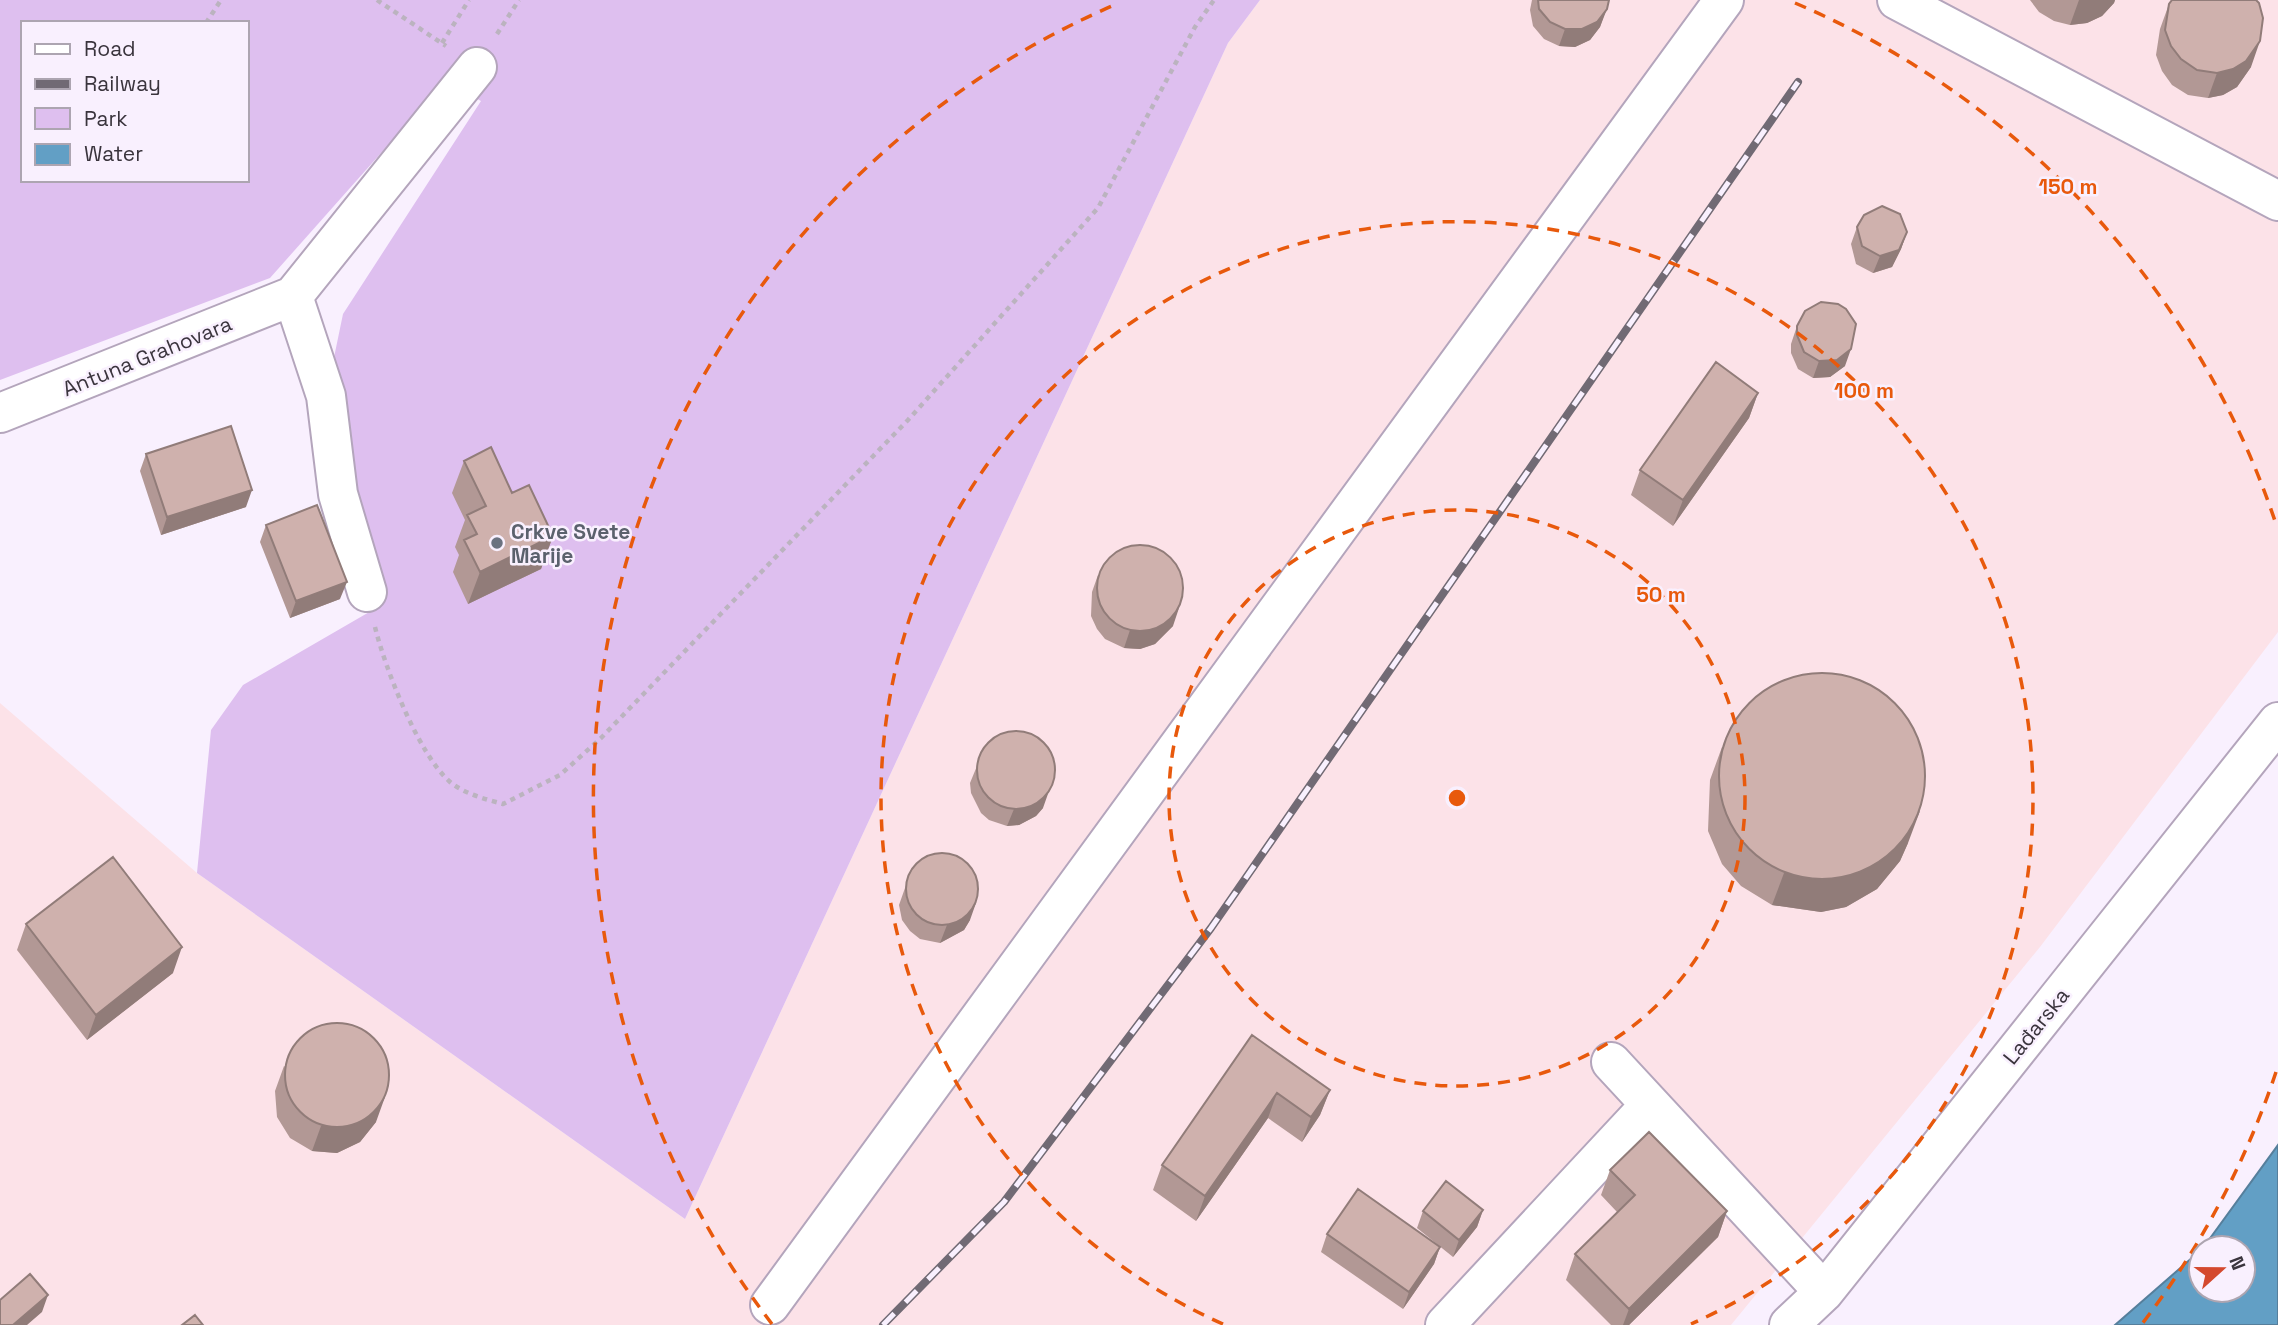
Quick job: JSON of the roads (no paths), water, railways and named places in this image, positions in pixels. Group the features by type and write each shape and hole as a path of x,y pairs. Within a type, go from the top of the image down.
{"street":[{"path":"769,1305 1724,0"},
{"path":"1898,0 2278,201"},
{"name":"Antuna Grahovara","path":"0,413 293,296 477,66"},
{"path":"293,296 326,396 338,494 367,592"},
{"name":"Lađarska","path":"1789,1325 1824,1292 2278,722"},
{"path":"1611,1062 1824,1292"},
{"path":"1444,1325 1650,1105"}],"water":[{"path":"2278,1145 2278,1325 2115,1325 2187,1262 2187,1304 2257,1304 2257,1234 2213,1234"}],"railway":[{"path":"883,1325 1004,1202 1211,928 1798,82"}],"place":[{"name":"Crkve Svete Marije","path":"497,543"}]}
